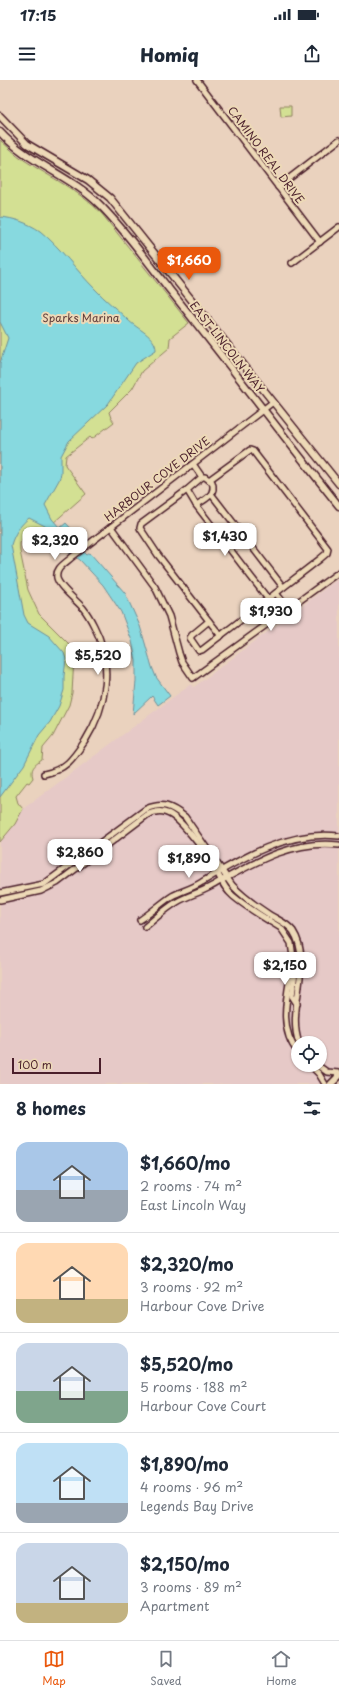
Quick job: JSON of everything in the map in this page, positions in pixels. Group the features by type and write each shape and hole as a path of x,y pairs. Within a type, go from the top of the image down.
{"street":[{"name":"CAMINO REAL DRIVE","path":"197,80 320,242"},
{"name":"EAST LINCOLN WAY","path":"0,116 26,144 88,180 110,198 339,484"},
{"name":"EAST LINCOLN WAY","path":"0,132 24,153 82,189 100,204 196,323 339,506"},
{"path":"278,187 339,140"},
{"path":"292,263 339,227"},
{"name":"HARBOUR COVE DRIVE","path":"44,774 64,767 72,760 83,744 98,717 104,696 106,679 104,655 94,626 82,607 60,583 57,576 60,568 72,557 273,402"},
{"path":"209,480 250,450 253,451 328,549 327,553 276,593 221,636 202,650 199,650 190,638 210,621"},
{"path":"193,464 202,477 209,480 214,486 212,494 196,505"},
{"path":"202,477 141,524 140,528 158,555 221,636"},
{"path":"187,490 196,505 268,599"},
{"path":"212,494 283,587"},
{"path":"111,527 156,587 169,616 182,662 193,678 339,572"},
{"path":"276,593 288,609"},
{"path":"0,893 44,884 146,809 154,806 165,805 176,810 185,817 217,872 227,877 240,894 286,924 293,931 300,951 300,973 295,1027 297,1036"},
{"path":"0,900 41,891 51,887 147,815 160,811 172,815 181,823 212,863 221,881 232,896 281,928 290,943 295,972 292,996 297,1005"},
{"path":"93,856 96,849 121,831 123,826"},
{"path":"140,920 173,896 193,887 228,866 276,844 304,836 325,834 339,836"},
{"path":"145,926 176,902 198,894 255,862 286,850 310,844 339,845"},
{"path":"51,887 52,883 86,857 89,850"},
{"path":"290,943 297,941"},
{"path":"291,1042 286,1026 292,960"},
{"path":"317,1072 325,1084"},
{"path":"327,1072 339,1072"},
{"path":"332,1084 339,1076"}],"shaded area":[{"path":"339,578 339,1084 0,1084 0,843 15,824 23,809 191,684 194,687"}],"green space":[{"path":"280,106 291,106 291,116 281,117"},
{"name":"Sparks Marina","path":"0,140 24,160 84,198 102,214 189,323 170,338 169,348 142,371 132,389 109,412 114,422 92,439 90,437 66,456 65,465 86,494 44,531 37,527 29,528 20,543 20,551 28,590 39,614 69,644 74,658 72,693 69,705 53,736 43,748 42,760 32,770 33,778 29,783 27,782 16,796 18,803 23,809 15,824 0,842"}],"water":[{"name":"Sparks Marina","path":"0,217 21,221 40,231 55,245 99,293 150,337 155,345 156,350 136,363 108,404 69,441 61,456 61,474 59,480 45,505 52,519 60,528 66,523 77,535 72,540 87,555 90,553 125,593 140,626 156,677 170,696 158,705 152,696 133,714 136,661 132,641 121,612 103,585 80,560 67,551 45,526 29,518 18,530 11,545 24,615 28,623 49,636 64,653 66,659 64,690 59,706 50,722 39,735 24,765 0,797 0,363 8,338 0,322"}]}
